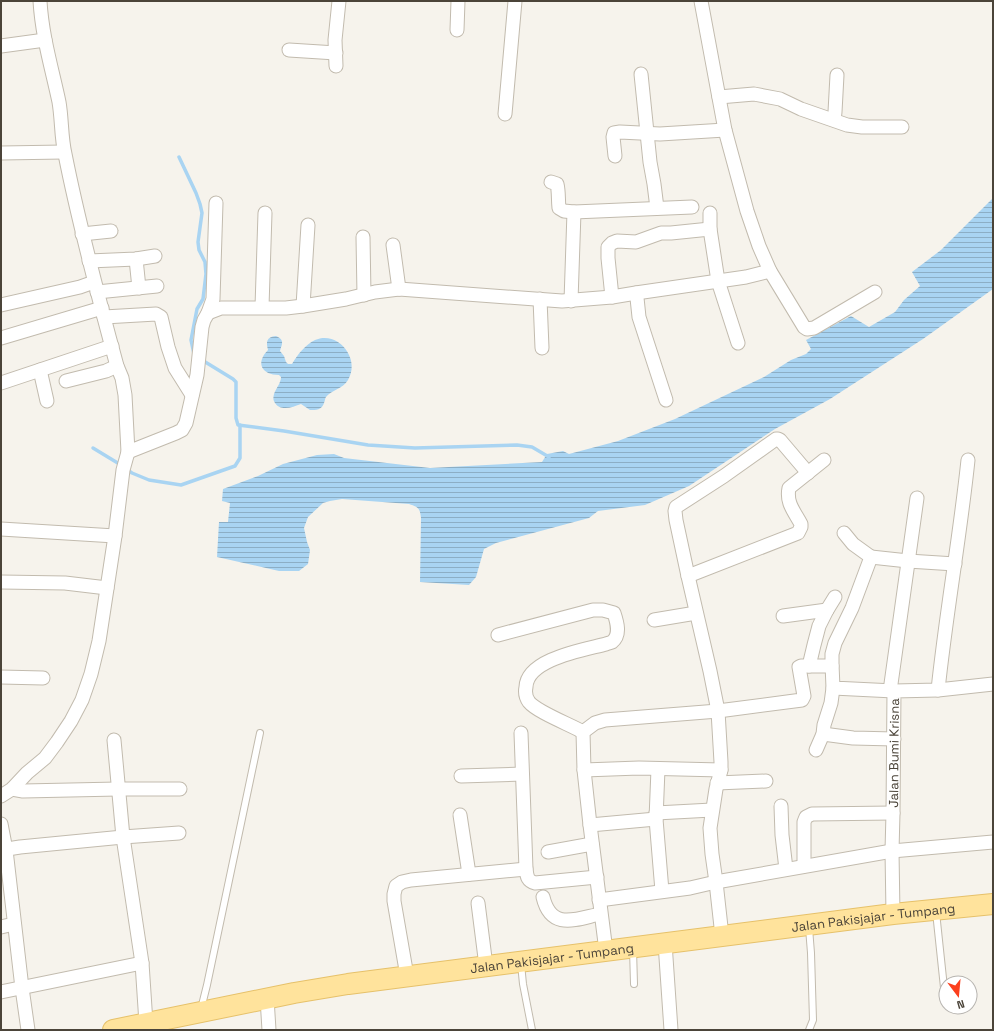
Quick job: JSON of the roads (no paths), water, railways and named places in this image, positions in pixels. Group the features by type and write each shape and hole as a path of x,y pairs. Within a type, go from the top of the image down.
{"main road":[{"name":"Jalan Pakisjajar - Tumpang","path":"113,1030 324,987 893,914 993,904"}],"street":[{"path":"1,796 45,758 71,721 82,700 99,641 124,468 128,452 127,416 122,378 82,234 64,152 59,104 44,35 40,1"},
{"path":"289,50 336,60 339,1"},
{"path":"457,30 458,1"},
{"path":"505,114 515,1"},
{"path":"702,1 725,130 747,211 759,246 770,271 804,327 807,329 814,328 875,292"},
{"path":"1,46 44,35"},
{"path":"641,74 650,162 657,208"},
{"path":"834,120 837,75"},
{"path":"719,97 754,94 780,99 801,109 847,125 862,127 902,127"},
{"path":"615,156 614,133 660,134 725,130"},
{"path":"1,154 64,152"},
{"path":"551,182 557,184 559,208 564,211 574,212 692,207"},
{"path":"128,452 176,434 182,430 186,423 195,388 200,358 202,327 213,299 216,203"},
{"path":"571,301 574,212"},
{"path":"262,307 265,213"},
{"path":"710,213 710,229 718,281 738,343"},
{"path":"303,306 308,225"},
{"path":"612,297 608,258 608,247 612,243 617,241 636,242 661,233 710,229"},
{"path":"82,234 111,231"},
{"path":"363,238 364,295"},
{"path":"393,245 399,289"},
{"path":"89,261 136,259 155,256"},
{"path":"136,259 139,288"},
{"path":"208,313 221,308 286,308 303,306 346,299 375,292 399,289 571,301 612,297 746,277 770,271"},
{"path":"1,305 80,287 139,288 157,286"},
{"path":"636,293 639,317 666,400"},
{"path":"540,299 542,348"},
{"path":"1,338 103,312 156,314 161,318 175,368 192,395"},
{"path":"1,383 112,346"},
{"path":"66,381 106,371 118,366"},
{"path":"40,370 47,402"},
{"path":"722,936 710,828 717,783 721,770 718,711 675,515 676,507 724,476 776,439 780,440 808,473"},
{"path":"688,576 798,533 801,524 790,504 788,496 789,488 824,460"},
{"path":"938,690 943,642 955,564 968,460"},
{"path":"833,688 892,691 917,498"},
{"path":"1,529 115,536"},
{"path":"844,533 853,544 871,557 955,564"},
{"path":"816,750 823,734 824,725 831,703 833,688 832,654 835,643 852,608 871,557"},
{"path":"1,582 65,583 107,588"},
{"path":"809,666 819,626 835,597"},
{"path":"498,635 593,610 604,610 614,613 618,623 617,634 613,641 554,658 540,666 530,675 526,683 528,702 539,710 583,732"},
{"path":"782,616 828,610"},
{"path":"654,620 696,613"},
{"path":"583,732 595,723 605,720 718,711 802,700 804,696 799,667 832,666"},
{"path":"1,677 42,678"},
{"name":"Jalan Bumi Krisna","path":"893,914 892,851 894,739 892,691 938,690 993,684"},
{"path":"583,732 584,770 600,914 606,951"},
{"path":"521,733 526,869 528,879 530,882 535,883 597,877"},
{"path":"823,734 853,738 894,739"},
{"path":"114,740 123,837 142,963 146,1023"},
{"path":"584,770 632,768 721,770"},
{"path":"658,769 656,816 662,891"},
{"path":"461,776 522,774"},
{"path":"717,783 766,781"},
{"path":"12,788 23,791 180,789"},
{"path":"781,806 782,835 786,869"},
{"path":"590,825 712,810"},
{"path":"804,866 804,822 806,817 812,814 893,813"},
{"path":"460,815 469,874"},
{"path":"1,824 28,1030"},
{"path":"4,850 20,847 179,833"},
{"path":"599,900 690,888 786,869 892,851 993,842"},
{"path":"548,852 592,844"},
{"path":"407,976 394,901 396,886 402,882 411,880 526,869"},
{"path":"543,897 545,905 549,911 554,916 562,920 570,921 600,914"},
{"path":"478,902 486,966"},
{"path":"1,927 14,924"},
{"path":"665,943 671,1030"},
{"path":"1,992 142,963"},
{"path":"267,998 269,1030"}],"lane":[{"path":"200,1013 260,733"},
{"path":"936,910 943,975"},
{"path":"809,925 813,1020 809,1030"},
{"path":"633,948 634,984"},
{"path":"520,962 532,1030"}],"water":[{"path":"993,198 993,289 923,339 830,399 775,429 689,486 645,505 598,511 589,518 496,543 484,549 476,577 469,585 420,582 421,515 418,508 409,504 342,499 323,503 308,517 304,528 310,550 308,564 299,571 279,571 217,557 219,522 228,522 230,503 222,501 223,489 258,476 283,464 317,455 334,454 344,458 430,468 542,462 547,454 563,451 569,454 618,441 675,419 764,377 791,360 806,354 811,349 806,340 851,316 869,327 895,312 904,300 920,286 912,272 941,250"},
{"path":"276,336 282,341 280,351 288,364 292,364 308,344 315,340 324,338 332,339 339,343 345,348 349,355 352,363 348,380 328,395 323,405 317,410 310,410 301,404 284,408 275,403 274,395 281,377 279,375 268,373 261,364 264,355 268,350 268,340 270,337"}],"waterway":[{"path":"179,157 196,193 202,213 198,242 199,250 205,262 206,274 203,299 197,309 191,340 194,354"},
{"path":"202,360 236,382 236,418 238,425 368,445 415,448 517,445 532,447 549,457"},
{"path":"126,469 149,480 181,485 235,466 240,458 240,425"},
{"path":"93,448 121,465"}]}
